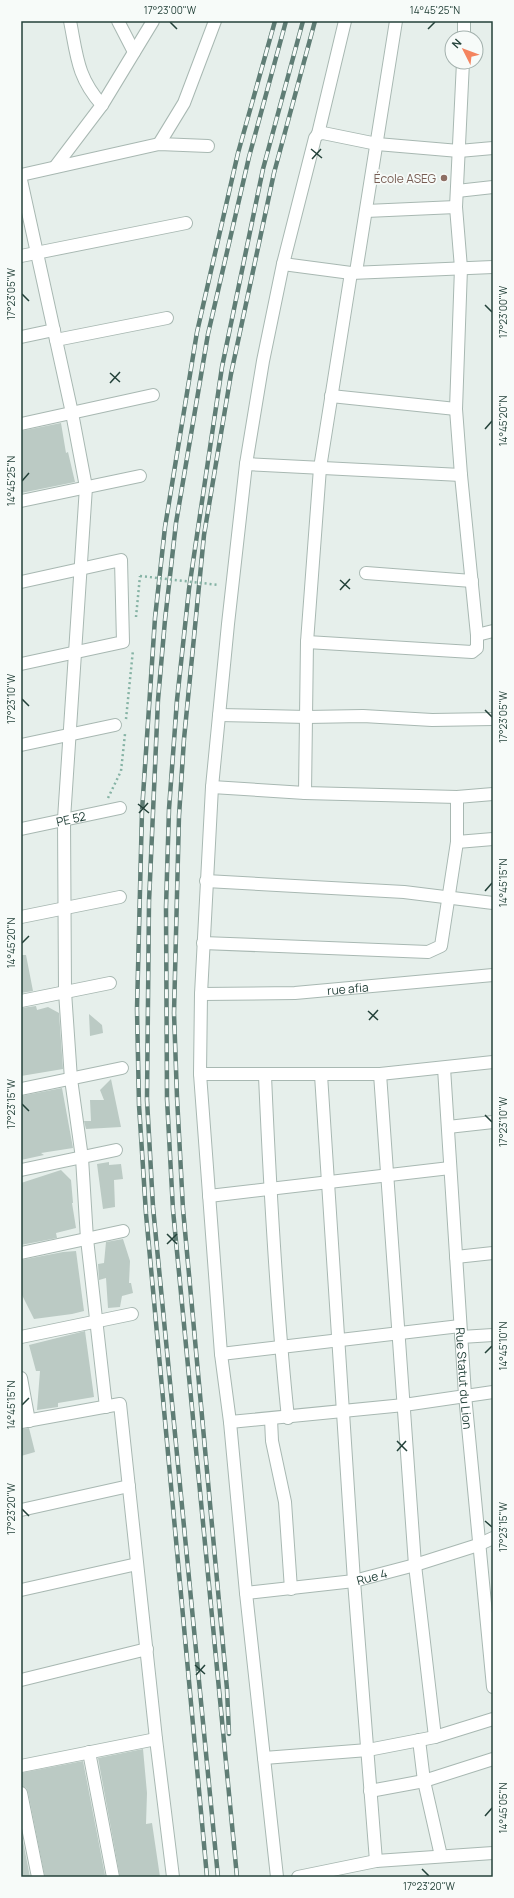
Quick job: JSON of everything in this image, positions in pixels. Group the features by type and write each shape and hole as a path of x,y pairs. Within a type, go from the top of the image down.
{"street":[{"path":"70,21 75,57 83,78 91,93 102,105"},
{"path":"118,21 134,52"},
{"path":"55,168 102,105 152,21"},
{"path":"159,144 184,103 215,21"},
{"path":"277,1877 246,1593 230,1422 221,1354 200,1074 201,994 212,787 246,464 263,361 283,264 315,138 318,134 345,21"},
{"path":"305,793 307,642 320,468 353,272 366,211 396,21"},
{"path":"307,642 472,652 477,648 456,409 461,268 456,207 463,70"},
{"path":"318,134 323,133 377,144 459,151 493,148"},
{"path":"21,175 159,144 208,146"},
{"path":"21,180 72,413 86,487 64,819 66,908 65,992 71,1079 82,1158 87,1239 95,1322 106,1407"},
{"path":"457,191 493,187"},
{"path":"366,211 456,207"},
{"path":"21,256 186,223"},
{"path":"283,264 353,272 493,267"},
{"path":"21,337 55,335 167,318"},
{"path":"21,424 153,395"},
{"path":"331,396 456,409"},
{"path":"246,464 461,476"},
{"path":"21,501 140,476"},
{"path":"21,582 122,560 128,644 76,652 21,664"},
{"path":"366,574 472,581"},
{"path":"477,635 493,631"},
{"path":"219,715 307,717 363,716 432,720 493,718"},
{"path":"21,745 69,735 122,727"},
{"path":"212,787 305,793 457,797 493,794"},
{"path":"203,943 428,952 441,946 447,898 457,842 457,797"},
{"name":"PE 52","path":"21,828 120,808"},
{"path":"457,842 493,839"},
{"path":"206,881 404,892 493,903"},
{"path":"21,917 120,897"},
{"name":"rue afia","path":"201,994 296,993 493,975"},
{"path":"21,1001 110,982"},
{"path":"200,1074 265,1076 380,1074 493,1062"},
{"path":"21,1089 122,1068"},
{"name":"Rue Statut du Lion","path":"444,1068 465,1395 478,1545 493,1687"},
{"path":"380,1074 386,1176 415,1565 435,1737"},
{"path":"321,1075 354,1581 376,1861"},
{"path":"265,1076 270,1189 281,1348 288,1418"},
{"path":"448,1127 493,1122"},
{"path":"21,1170 116,1150"},
{"path":"209,1196 450,1168"},
{"path":"21,1253 124,1231"},
{"path":"456,1257 493,1253"},
{"path":"21,1337 132,1314"},
{"path":"221,1354 281,1348 339,1339 398,1334 461,1332 493,1335"},
{"path":"21,1378 25,1422 120,1404 172,1875"},
{"path":"230,1422 288,1418 404,1405 493,1392"},
{"path":"270,1419 272,1441 286,1510 291,1589"},
{"path":"21,1510 129,1486"},
{"name":"Rue 4","path":"246,1593 354,1581 415,1565 478,1545 493,1538"},
{"path":"21,1590 137,1564"},
{"path":"21,1680 147,1649"},
{"path":"264,1758 368,1750 435,1737 493,1719"},
{"path":"21,1766 156,1739"},
{"path":"418,1740 424,1781 441,1856"},
{"path":"89,1752 113,1877"},
{"path":"370,1790 424,1781 493,1759"},
{"path":"21,1793 38,1877"},
{"path":"298,1877 314,1875 376,1861 493,1853"}],"path":[{"path":"136,623 140,576 219,585"},
{"path":"102,811 121,771 122,727 128,644"}],"building":[{"path":"61,423 66,453 68,452 75,482 21,493 21,431"},
{"path":"21,955 26,955 33,991 21,993"},
{"path":"36,1006 37,1010 48,1007 59,1013 63,1069 21,1076 21,1008"},
{"path":"89,1014 102,1025 103,1033 90,1036"},
{"path":"111,1079 121,1127 86,1129 84,1121 91,1121 90,1100 104,1100 100,1090"},
{"path":"62,1088 73,1148 41,1153 44,1155 21,1160 21,1096"},
{"path":"109,1162 109,1165 121,1164 123,1179 114,1180 115,1207 103,1209 97,1164"},
{"path":"61,1170 71,1180 72,1203 76,1228 56,1233 57,1238 21,1245 21,1183"},
{"path":"123,1239 130,1261 129,1283 131,1283 133,1293 122,1296 120,1307 108,1308 106,1278 99,1280 98,1264 104,1263 106,1242"},
{"path":"76,1251 84,1311 34,1319 21,1293 21,1260"},
{"path":"85,1331 94,1397 58,1403 58,1407 37,1410 40,1371 36,1371 29,1345"},
{"path":"29,1428 35,1452 21,1456 21,1429"},
{"path":"143,1749 147,1793 146,1824 152,1823 160,1877 120,1877 98,1758"},
{"path":"83,1761 105,1875 93,1877 45,1877 28,1792 26,1788 21,1786 21,1773"},
{"path":"21,1831 30,1877 21,1877"}],"railway":[{"path":"207,1877 146,1214 139,1105 137,1009 142,811 155,618 165,527 197,332 238,153 275,21"},
{"path":"218,1877 153,1207 147,1100 149,902 158,700 176,523 208,334 249,157 286,21"},
{"path":"237,1877 173,1210 167,1099 166,907 169,809 177,700 189,589 222,367 263,169 303,21"},
{"path":"229,1734 227,1689 183,1209 174,1013 179,816 184,739 204,535 231,374 274,173 315,21"}],"place":[{"name":"École ASEG","path":"444,178"}]}
